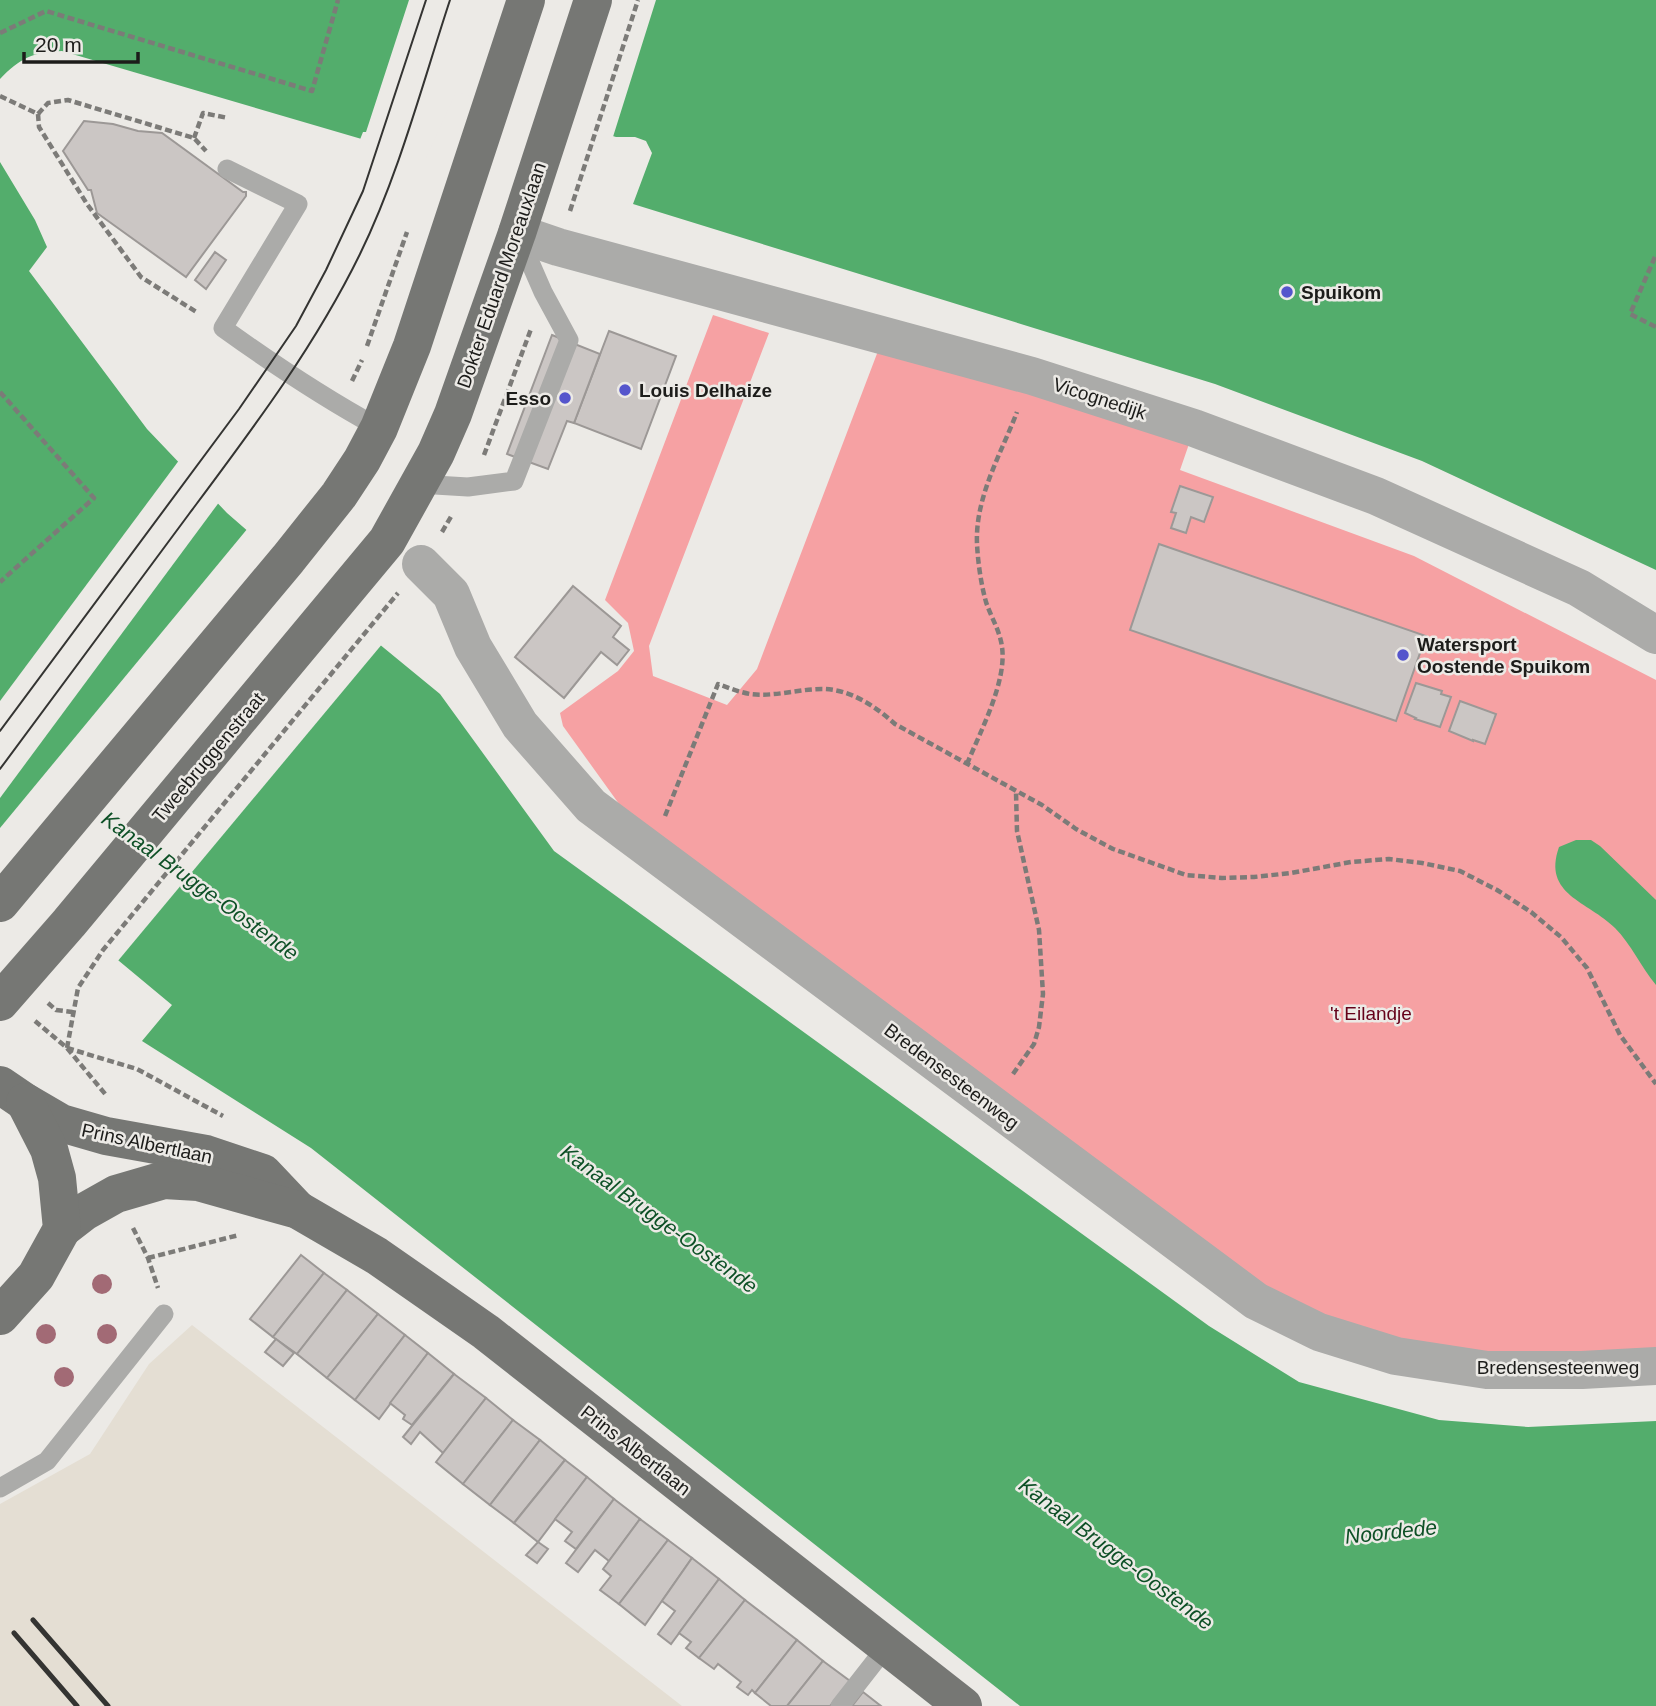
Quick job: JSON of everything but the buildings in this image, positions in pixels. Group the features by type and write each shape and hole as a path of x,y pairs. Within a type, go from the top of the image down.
{"main road":[{"path":"10,892 288,559 339,495 362,460 379,428 412,346 526,0"},
{"name":"Dokter Eduard Moreauxlaan","path":"404,552 418,484 436,453 453,414 517,233 593,0"},
{"name":"Tweebruggenstraat","path":"0,1002 338,600 404,552"},
{"path":"0,1316 36,1276 62,1229 55,1168 49,1149 12,1093"},
{"name":"Prins Albertlaan","path":"12,1093 61,1123 106,1136 206,1154 263,1172 298,1210"},
{"name":"Prins Albertlaan","path":"62,1229 84,1212 116,1194 164,1180 198,1182 298,1210 377,1256 486,1332 963,1706"}],"street":[{"name":"Vicognedijk","path":"517,233 558,247 1032,376 1194,428 1376,496 1579,588 1656,635"},
{"name":"Bredensesteenweg","path":"404,552 451,594 473,647 520,725 591,806 1256,1301 1319,1332 1396,1356 1487,1370 1582,1370 1656,1366"}],"lane":[{"path":"227,169 298,204 223,328 339,406 379,428"},
{"path":"418,484 468,487 514,481 569,340 517,233"},
{"path":"0,1488 47,1461 164,1314"},
{"path":"840,1706 887,1646"}],"path":[{"path":"0,33 46,11 312,91 338,0"},
{"path":"558,247 638,0"},
{"path":"0,96 38,114"},
{"path":"223,328 141,277 87,204 39,127 38,114 48,103 68,100 194,138 203,113 228,118"},
{"path":"339,406 364,354 402,239 409,228"},
{"path":"1655,257 1630,314 1656,327"},
{"path":"967,764 998,685 1003,648 987,604 981,574 977,542 980,516 994,465 1032,376"},
{"path":"0,392 94,498 0,582"},
{"path":"67,1048 78,988 103,950 372,627"},
{"path":"646,846 670,808 718,684 750,694 783,694 823,689 857,697 877,708 895,724 1113,849 1186,875 1254,877 1389,859 1460,871 1531,912 1561,937 1587,968 1620,1035 1656,1084"},
{"path":"991,1106 1034,1044 1043,994 1039,930 1017,831 1016,791"}],"shaded area":[{"path":"192,1325 682,1706 0,1706 0,1504 90,1454 149,1364"}],"green space":[{"name":"'t Eilandje","path":"713,315 769,333 649,646 653,676 727,705 757,669 878,351 971,374 1189,444 1180,470 1414,556 1656,680 1656,1354 1562,1356 1433,1348 1305,1311 1244,1274 627,815 563,726 560,713 618,671 634,651 628,623 605,600"}],"water":[{"name":"Spuikom","path":"0,0 1656,0 1656,570 1422,461 1215,384 633,204 652,153 646,141 635,137 616,137 454,88 423,157 62,51 28,58 0,79"},
{"path":"0,162 35,220 47,247 29,271 147,429 227,513 440,694 554,851 1209,1326 1299,1382 1439,1420 1528,1427 1656,1421 1656,1706 1020,1706 311,1148 142,1041 172,1005 0,862"},
{"path":"1576,840 1591,840 1600,846 1656,900 1656,985 1615,928 1562,887 1555,863 1559,847"}],"pier":[{"path":"409,0 656,0 612,140 456,92 426,158 422,160 359,142 363,132 366,132"},
{"path":"180,459 220,501 0,798 0,701"},
{"path":"248,528 383,643 117,962 0,865 0,828"}],"tram line":[{"path":"0,731 239,409 296,326 363,191 426,0"},
{"path":"0,769 258,420 323,323 360,254 387,193 450,0"}],"railway":[{"path":"33,1620 108,1706"},
{"path":"14,1633 77,1706"}],"place":[{"name":"Spuikom","path":"1287,292"},
{"name":"Louis Delhaize","path":"625,390"},
{"name":"Esso","path":"565,398"},
{"name":"Watersport Oostende Spuikom","path":"1403,655"}],"water label":[{"name":"Kanaal Brugge-Oostende","path":"200,886"},
{"name":"Kanaal Brugge-Oostende","path":"659,1219"},
{"name":"Noordede","path":"1391,1532"},
{"name":"Kanaal Brugge-Oostende","path":"1116,1554"}]}
